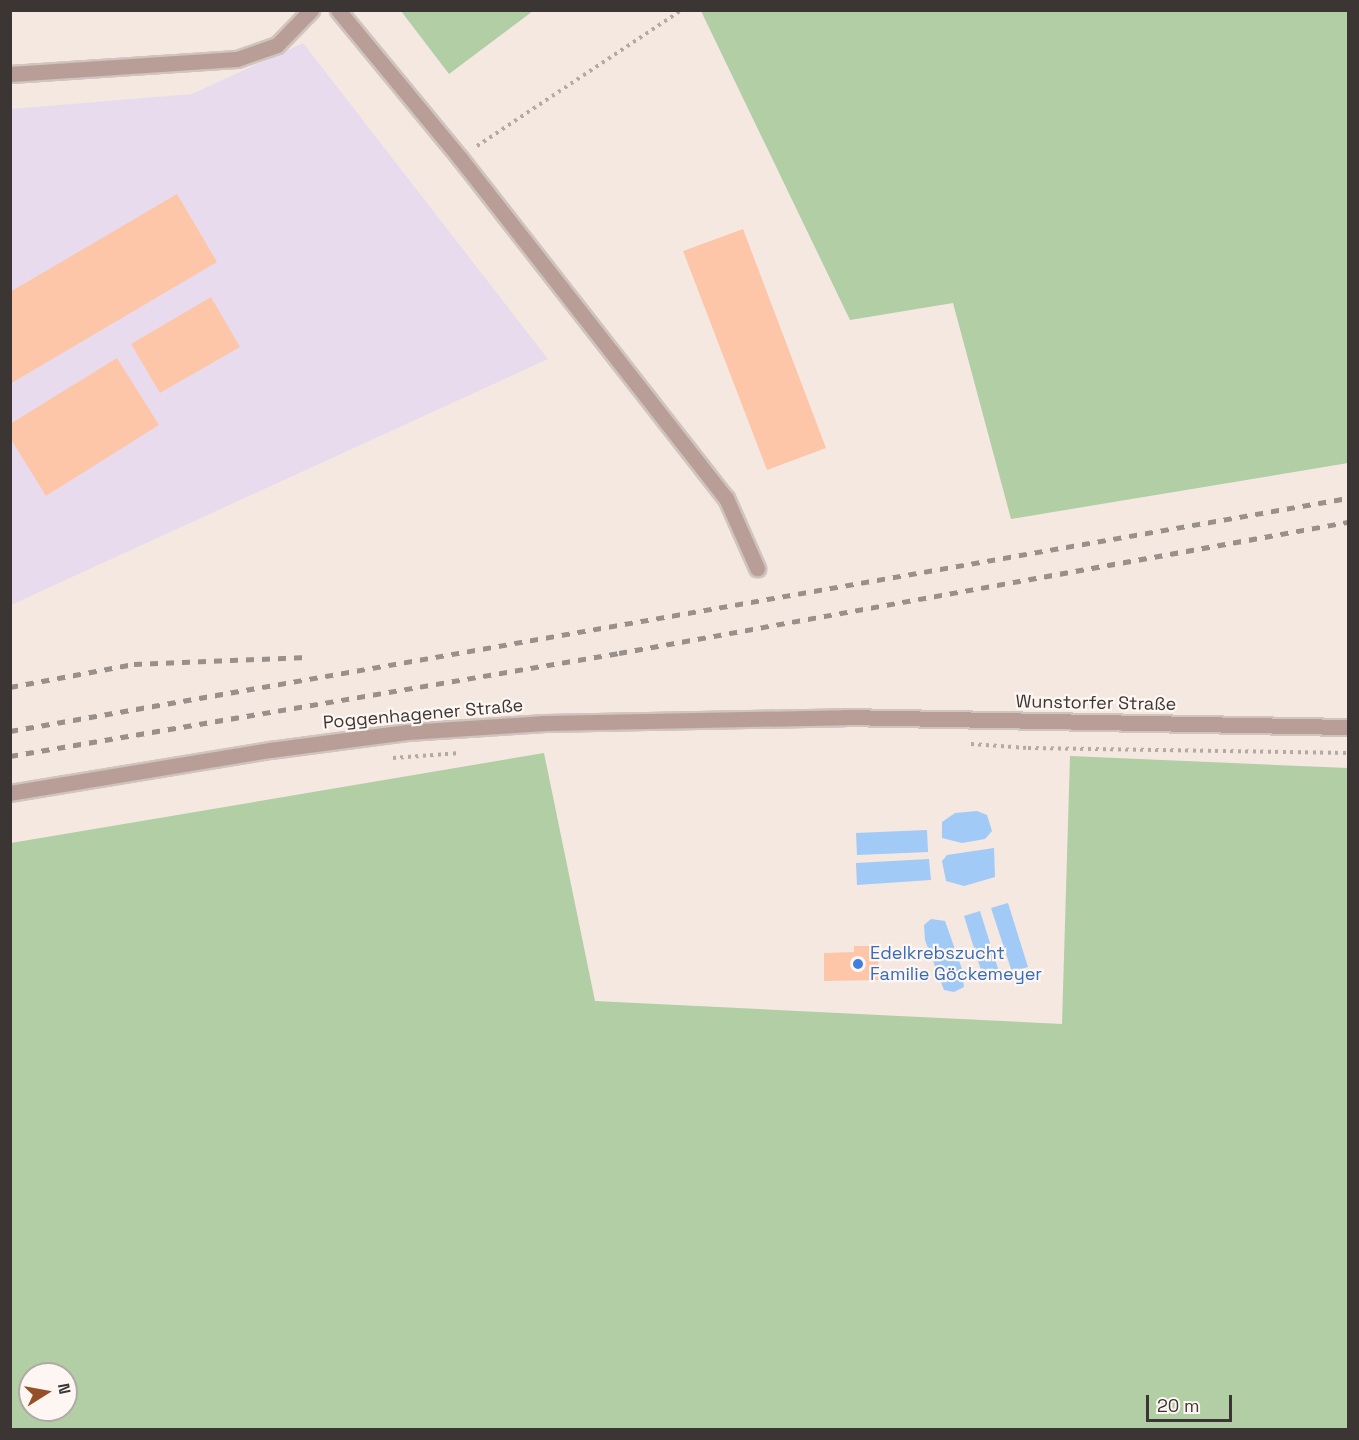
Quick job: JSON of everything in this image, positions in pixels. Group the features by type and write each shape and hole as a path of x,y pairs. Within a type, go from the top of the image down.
{"street":[{"path":"10,74 237,59 277,45 311,10"},
{"path":"338,10 460,158 726,498 757,568"},
{"name":"Wunstorfer Straße","path":"844,717 1348,727"},
{"name":"Poggenhagener Straße","path":"10,794 270,750 407,732 545,723 844,717"}],"path":[{"path":"460,158 682,10"},
{"path":"964,743 1028,748 1348,753"},
{"path":"380,759 462,753"}],"shaded area":[{"path":"303,43 548,359 11,605 11,109 192,94"}],"green space":[{"path":"401,11 533,11 449,74"},
{"path":"701,11 1348,11 1348,463 1011,519 953,303 850,320"},
{"path":"544,753 595,1001 1062,1024 1070,756 1348,768 1348,1429 11,1429 11,843"}],"water":[{"path":"977,811 987,815 992,831 985,839 962,843 942,838 942,822 955,813"},
{"path":"927,830 928,852 857,855 856,833"},
{"path":"994,848 995,877 964,886 946,881 942,861 947,855"},
{"path":"929,859 931,880 857,885 856,863"},
{"path":"1008,903 1028,967 1012,972 991,908"},
{"path":"980,911 1000,975 984,980 964,916"},
{"path":"931,919 945,921 962,969 964,987 954,992 944,990 925,940 924,925"}],"building":[{"path":"177,194 217,262 10,384 10,292"},
{"path":"743,229 826,448 767,470 683,251"},
{"path":"211,297 240,347 160,393 131,344"},
{"path":"117,358 159,425 46,496 10,438 10,424"},
{"path":"854,946 878,946 879,980 824,981 824,953 854,952"}],"railway":[{"path":"10,731 1348,498"},
{"path":"10,756 619,653 1348,522"},
{"path":"10,687 134,664 307,657"}],"place":[{"name":"Edelkrebszucht Familie Göckemeyer","path":"858,964"}]}
